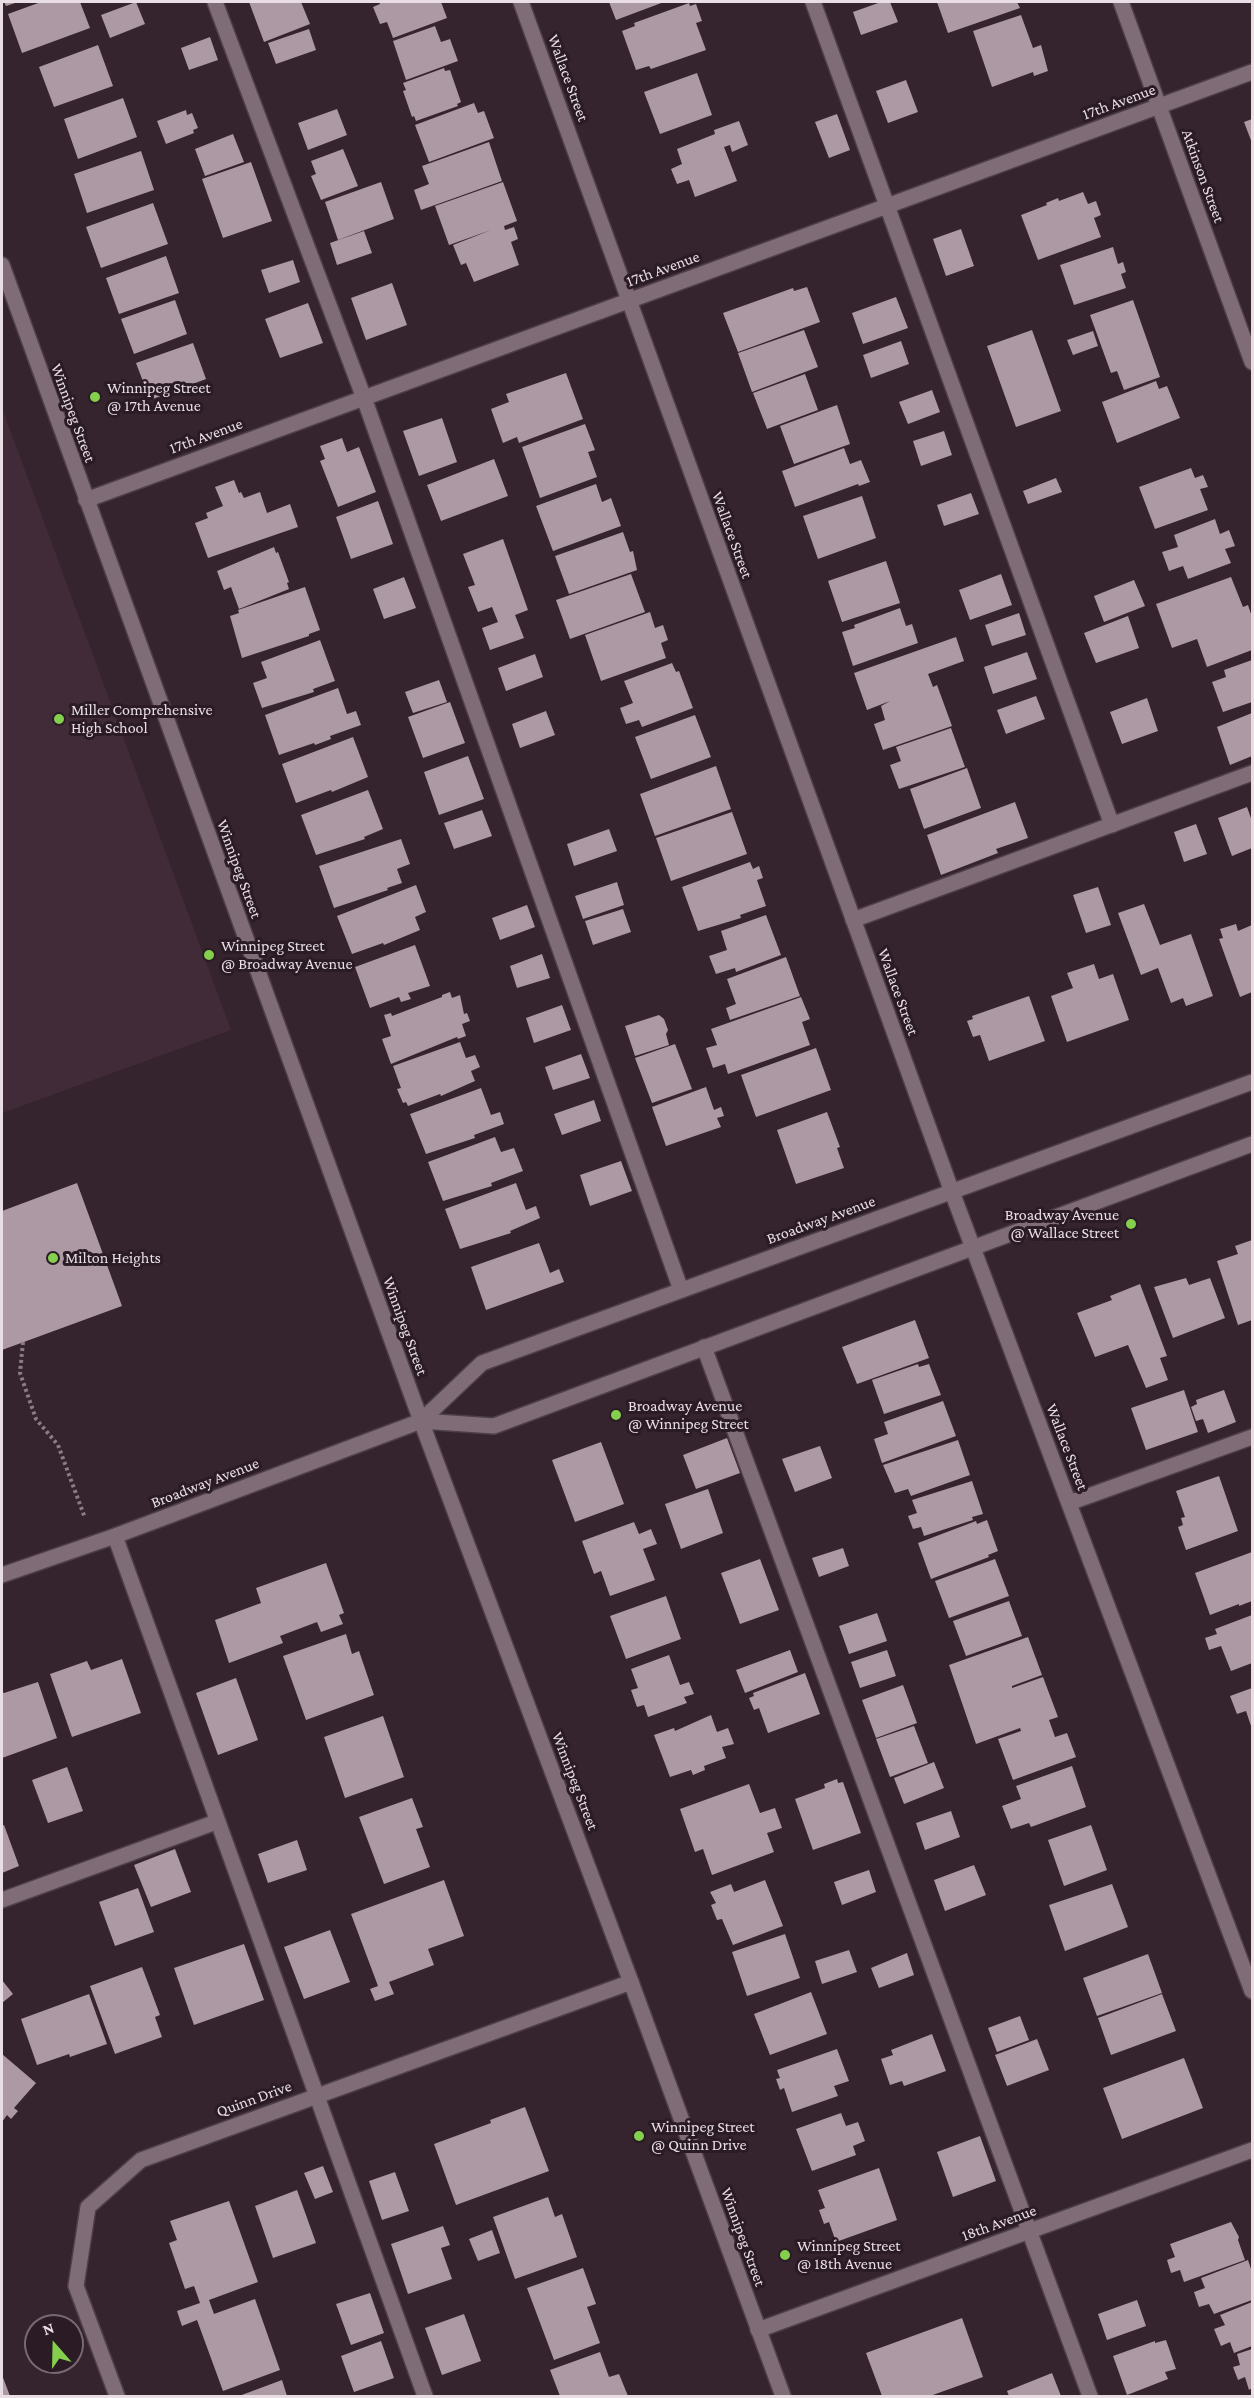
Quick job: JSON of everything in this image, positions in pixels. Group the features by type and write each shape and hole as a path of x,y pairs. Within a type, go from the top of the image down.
{"street":[{"path":"215,2 364,398 681,1290"},
{"name":"Wallace Street","path":"521,2 952,1192 1252,1991"},
{"path":"813,2 1112,825"},
{"name":"Atkinson Street","path":"1121,2 1252,362"},
{"name":"17th Avenue","path":"86,500 1252,72"},
{"name":"Winnipeg Street","path":"2,265 420,1421 631,1982 783,2397"},
{"path":"853,920 1252,773"},
{"name":"Broadway Avenue","path":"2,1575 115,1536 420,1421 482,1364 1252,1082"},
{"name":"Broadway Avenue","path":"420,1421 494,1426 1252,1144"},
{"path":"704,1347 1090,2397"},
{"path":"1069,1503 1252,1437"},
{"path":"115,1536 216,1822 425,2397"},
{"path":"2,1900 216,1822"},
{"name":"Quinn Drive","path":"117,2397 76,2286 88,2207 141,2160 631,1982"},
{"name":"18th Avenue","path":"758,2330 1252,2150"}],"path":[{"path":"23,1342 20,1373 36,1419 58,1445 94,1543"}],"shaded area":[{"name":"Miller Comprehensive High School","path":"2,408 231,1030 2,1113"}],"building":[{"path":"4,2 18,2 6,6"},
{"path":"41,2 80,2 90,28 22,53 8,14"},
{"path":"136,2 145,24 110,38 101,15"},
{"path":"249,2 301,2 310,24 264,42"},
{"path":"379,2 441,2 447,18 393,38 387,22 380,24 373,7 380,4"},
{"path":"609,2 664,2 616,20"},
{"path":"881,2 890,2 898,22 861,35 853,12"},
{"path":"937,2 1017,2 1020,8 948,33"},
{"path":"689,3 690,6 696,4 702,21 696,23 706,50 651,69 649,66 636,70 622,31 635,26 634,23"},
{"path":"1021,15 1033,48 1041,45 1048,71 1034,76 1033,72 992,87 973,31"},
{"path":"435,26 441,42 450,39 458,61 406,80 393,41"},
{"path":"309,29 316,50 276,64 268,43"},
{"path":"210,37 218,60 189,70 181,48"},
{"path":"98,45 113,86 54,107 39,67"},
{"path":"444,68 445,71 450,70 461,102 457,104 458,106 416,121 414,116 412,117 403,91 406,90 403,83"},
{"path":"697,73 712,115 660,134 644,92"},
{"path":"906,80 918,112 888,123 876,91"},
{"path":"123,98 137,137 78,159 64,119"},
{"path":"474,103 478,113 484,111 494,138 429,162 415,125"},
{"path":"337,109 347,135 308,150 298,123"},
{"path":"186,110 187,115 192,113 198,128 193,130 194,133 166,144 157,121"},
{"path":"837,114 850,150 829,158 815,122"},
{"path":"1252,119 1252,143 1244,122"},
{"path":"739,121 748,145 732,152 730,145 724,147 737,181 695,197 689,180 677,184 671,169 682,164 677,149 715,134 714,130"},
{"path":"233,134 244,162 205,176 195,149"},
{"path":"489,142 502,181 421,210 414,190 429,184 422,166"},
{"path":"343,149 358,186 321,200 311,176 316,174 311,161"},
{"path":"141,151 154,190 87,213 74,174"},
{"path":"251,162 272,221 223,238 202,179"},
{"path":"381,182 394,219 338,240 325,202"},
{"path":"503,182 517,221 504,226 505,230 514,227 518,239 511,242 519,265 474,282 466,263 461,265 453,245 491,230 449,245 435,206"},
{"path":"1083,192 1088,204 1096,201 1101,215 1094,218 1101,237 1038,260 1021,215 1058,198 1059,201"},
{"path":"153,203 168,244 101,268 86,227"},
{"path":"961,229 974,266 946,276 933,239"},
{"path":"364,231 372,253 337,265 330,243"},
{"path":"1113,247 1118,264 1123,262 1126,272 1121,274 1126,288 1074,305 1060,265"},
{"path":"166,256 179,293 119,314 106,278"},
{"path":"293,260 300,282 269,293 261,270"},
{"path":"392,283 407,325 366,340 351,298"},
{"path":"807,287 820,322 738,352 723,313 793,288 794,291"},
{"path":"896,297 908,328 863,344 852,313"},
{"path":"175,300 187,334 134,354 121,319"},
{"path":"1133,300 1160,377 1124,390 1117,371 1111,373 1090,315"},
{"path":"308,303 323,343 280,358 265,319"},
{"path":"804,330 818,367 752,392 738,353"},
{"path":"1032,330 1061,411 1016,427 987,346"},
{"path":"1093,331 1098,346 1073,355 1067,340"},
{"path":"901,341 909,364 871,378 863,355"},
{"path":"193,343 206,379 150,400 136,363"},
{"path":"566,373 583,419 519,443 517,437 503,443 491,409 509,402 506,394"},
{"path":"805,374 818,410 767,429 753,393"},
{"path":"1156,381 1159,389 1167,386 1180,418 1117,443 1102,402"},
{"path":"932,390 940,412 908,424 899,402"},
{"path":"837,405 850,444 794,464 780,426"},
{"path":"442,418 457,462 419,476 403,431"},
{"path":"585,424 595,450 588,452 597,477 540,498 522,447"},
{"path":"944,431 952,455 921,466 913,441"},
{"path":"342,438 347,452 359,447 376,492 338,507 320,461 325,459 320,446"},
{"path":"844,448 850,464 861,460 870,482 859,486 858,484 795,507 782,471"},
{"path":"494,459 508,496 441,521 427,485"},
{"path":"1191,468 1195,478 1203,475 1208,487 1200,489 1208,510 1155,529 1139,487"},
{"path":"1056,478 1062,492 1028,504 1023,491"},
{"path":"234,480 239,493 241,492 244,498 260,492 267,513 290,504 298,527 208,558 195,523 208,518 206,513 223,506 215,487"},
{"path":"596,484 602,502 611,498 621,526 553,551 536,506"},
{"path":"971,493 979,514 944,526 937,505"},
{"path":"862,496 876,538 818,559 803,516"},
{"path":"378,501 393,544 351,559 336,517"},
{"path":"1215,519 1220,534 1229,530 1235,546 1225,549 1231,563 1188,579 1183,566 1169,571 1162,552 1178,547 1174,535"},
{"path":"623,532 630,552 633,551 637,570 569,594 555,556"},
{"path":"503,539 528,610 515,615 524,638 490,650 482,628 498,622 492,607 478,612 468,587 475,585 463,554"},
{"path":"274,547 289,582 287,583 289,589 239,609 231,587 224,590 217,571"},
{"path":"886,561 900,603 842,622 828,581"},
{"path":"631,574 645,612 570,639 556,600"},
{"path":"1001,574 1012,605 970,620 959,590"},
{"path":"404,577 416,608 384,619 373,589"},
{"path":"1231,577 1243,607 1248,605 1252,617 1252,650 1207,667 1197,639 1172,648 1156,604"},
{"path":"1134,580 1145,606 1104,622 1094,596"},
{"path":"305,587 320,630 309,636 242,658 230,616 239,613 238,610"},
{"path":"900,608 906,626 912,624 918,643 853,666 842,632 855,628 854,625"},
{"path":"650,612 655,628 663,625 668,640 661,643 666,658 601,681 585,635"},
{"path":"1019,613 1026,635 992,646 985,625"},
{"path":"1128,616 1139,648 1096,663 1084,633"},
{"path":"956,637 964,661 928,674 933,687 937,685 952,726 883,750 874,724 885,720 881,706 890,701 867,710 854,673"},
{"path":"320,640 335,681 313,689 314,692 262,708 253,683 267,678 261,662"},
{"path":"1027,652 1037,679 993,694 984,667"},
{"path":"535,654 543,677 506,691 498,668"},
{"path":"1252,660 1252,702 1223,712 1212,682 1226,677 1224,670"},
{"path":"672,663 676,672 679,671 693,708 642,727 639,720 626,724 620,708 633,703 624,681"},
{"path":"439,680 447,702 413,713 405,692"},
{"path":"338,688 347,714 356,711 361,725 330,736 331,739 315,745 314,743 279,755 265,715"},
{"path":"1036,696 1045,719 1006,734 997,710"},
{"path":"1147,698 1158,731 1122,744 1110,712"},
{"path":"450,702 465,743 423,758 408,717"},
{"path":"546,711 555,735 520,748 512,724"},
{"path":"1252,713 1252,756 1230,765 1217,727"},
{"path":"695,715 711,757 651,779 635,737"},
{"path":"951,728 965,767 899,789 890,765 901,761 896,747"},
{"path":"353,737 368,777 332,792 331,790 296,803 282,764"},
{"path":"468,756 484,799 439,815 424,772"},
{"path":"716,766 731,809 655,836 640,794"},
{"path":"967,768 981,808 924,829 910,789"},
{"path":"368,790 383,829 364,837 365,839 316,855 301,815"},
{"path":"1015,802 1028,838 996,849 998,853 941,875 927,835"},
{"path":"1247,807 1252,821 1252,848 1232,856 1218,818"},
{"path":"482,810 492,836 454,849 444,823"},
{"path":"732,812 747,854 671,881 656,838"},
{"path":"1196,824 1207,854 1184,862 1174,832"},
{"path":"609,829 617,851 574,866 567,844"},
{"path":"401,839 410,864 397,869 402,883 334,908 319,866"},
{"path":"750,862 753,869 759,866 763,878 757,880 766,906 740,915 741,918 698,931 682,887"},
{"path":"617,882 624,905 583,919 575,896"},
{"path":"416,885 426,912 415,917 420,930 384,945 383,943 352,954 337,916"},
{"path":"1098,887 1111,925 1086,933 1073,895"},
{"path":"1144,904 1160,945 1191,934 1213,996 1186,1006 1183,998 1171,1003 1158,968 1141,975 1118,913"},
{"path":"527,905 535,927 500,940 492,918"},
{"path":"623,909 631,932 593,945 585,921"},
{"path":"766,915 781,955 736,972 735,968 716,974 709,956 727,950 721,931"},
{"path":"1236,924 1238,931 1252,925 1252,992 1240,997 1219,939 1223,938 1220,929"},
{"path":"415,945 430,986 408,993 411,999 401,1002 399,997 370,1008 355,967"},
{"path":"542,954 550,978 517,988 510,966"},
{"path":"786,957 800,996 730,1020 726,1008 736,1004 727,979"},
{"path":"1094,964 1099,979 1113,974 1129,1020 1067,1042 1051,996 1073,988 1067,973"},
{"path":"450,992 452,998 460,995 464,1014 467,1013 470,1021 462,1024 466,1036 458,1039 457,1037 391,1064 382,1039 391,1036 384,1015 391,1013 392,1016"},
{"path":"1029,996 1045,1041 989,1061 980,1035 973,1037 967,1021 973,1019 972,1016"},
{"path":"801,997 810,1019 802,1022 810,1045 728,1074 725,1064 713,1068 706,1048 717,1045 711,1029"},
{"path":"562,1005 571,1030 534,1043 526,1018"},
{"path":"659,1015 664,1019 668,1030 666,1034 669,1045 635,1056 625,1026"},
{"path":"460,1042 466,1058 475,1055 480,1067 471,1071 475,1081 441,1096 440,1094 408,1106 406,1102 403,1103 397,1089 401,1088 393,1066"},
{"path":"675,1044 692,1089 652,1103 635,1058"},
{"path":"816,1048 831,1090 756,1117 741,1075"},
{"path":"581,1054 590,1078 553,1090 545,1067"},
{"path":"706,1087 714,1110 721,1107 724,1116 717,1118 721,1127 666,1146 652,1107"},
{"path":"481,1088 491,1115 500,1112 504,1124 474,1135 475,1138 426,1154 410,1114"},
{"path":"594,1100 601,1121 562,1135 554,1114"},
{"path":"827,1112 840,1147 837,1148 844,1168 796,1184 777,1130"},
{"path":"495,1137 501,1152 514,1148 523,1171 491,1183 492,1186 443,1201 428,1162"},
{"path":"621,1161 632,1191 590,1206 580,1175"},
{"name":"Milton Heights","path":"77,1183 122,1306 2,1350 2,1211"},
{"path":"516,1183 526,1210 536,1206 540,1218 510,1231 511,1233 460,1249 445,1209"},
{"path":"1252,1240 1252,1320 1238,1325 1217,1261 1238,1254 1235,1246"},
{"path":"539,1243 550,1273 559,1269 564,1282 486,1310 471,1267"},
{"path":"1186,1278 1189,1285 1210,1278 1225,1318 1173,1338 1154,1287"},
{"path":"1140,1284 1167,1356 1160,1358 1168,1380 1146,1388 1128,1345 1095,1357 1077,1313 1112,1300 1110,1296"},
{"path":"915,1320 929,1358 857,1384 842,1347"},
{"path":"918,1364 919,1367 929,1364 941,1395 884,1414 872,1380"},
{"path":"1184,1390 1198,1432 1146,1450 1131,1408"},
{"path":"1224,1390 1236,1422 1208,1433 1203,1419 1196,1421 1191,1407 1197,1404 1196,1400"},
{"path":"943,1401 956,1436 882,1463 874,1439 888,1434 884,1422"},
{"path":"727,1438 740,1473 696,1489 683,1455"},
{"path":"958,1440 970,1475 911,1496 908,1489 895,1493 883,1465"},
{"path":"601,1442 624,1504 575,1522 552,1460"},
{"path":"820,1446 832,1478 795,1492 782,1459"},
{"path":"1219,1476 1238,1531 1186,1550 1178,1527 1183,1525 1181,1518 1185,1517 1176,1491"},
{"path":"972,1481 983,1514 972,1517 973,1520 924,1536 921,1527 913,1529 908,1516 917,1513 912,1500"},
{"path":"708,1489 723,1533 681,1549 665,1504"},
{"path":"987,1520 998,1551 988,1555 989,1557 931,1579 918,1543 976,1521 977,1524"},
{"path":"634,1522 639,1534 651,1529 657,1544 643,1549 655,1580 610,1596 601,1571 594,1574 582,1541"},
{"path":"843,1548 849,1566 819,1577 812,1558"},
{"path":"1252,1552 1252,1601 1210,1615 1195,1573"},
{"path":"760,1559 779,1610 740,1624 721,1573"},
{"path":"995,1559 1009,1596 949,1618 935,1581"},
{"path":"326,1563 344,1613 339,1615 343,1624 321,1632 317,1622 280,1636 283,1643 229,1663 215,1620 261,1603 256,1588"},
{"path":"666,1596 681,1639 626,1659 610,1616"},
{"path":"1009,1601 1022,1636 966,1656 953,1621"},
{"path":"877,1613 887,1641 849,1654 839,1626"},
{"path":"1252,1615 1252,1663 1231,1671 1221,1646 1209,1650 1205,1638 1217,1634 1215,1629"},
{"path":"346,1634 352,1654 359,1651 374,1695 306,1720 283,1656"},
{"path":"1028,1637 1042,1675 1012,1686 1012,1688 1043,1677 1058,1717 1049,1720 1055,1737 1067,1733 1076,1757 1013,1780 998,1739 1021,1731 1020,1728 976,1744 949,1665"},
{"path":"790,1650 798,1672 745,1693 736,1670"},
{"path":"887,1650 896,1676 860,1688 851,1662"},
{"path":"669,1655 680,1685 689,1682 694,1694 684,1697 687,1703 648,1717 644,1705 637,1707 631,1690 638,1688 631,1669"},
{"path":"122,1659 141,1713 72,1737 50,1674 87,1661 91,1670"},
{"path":"805,1673 820,1714 768,1733 759,1708 754,1710 749,1698 754,1696 753,1693"},
{"path":"236,1678 258,1740 218,1755 196,1693"},
{"path":"38,1682 57,1738 2,1758 2,1692"},
{"path":"903,1685 917,1723 876,1738 862,1700"},
{"path":"1252,1688 1252,1729 1246,1711 1237,1714 1230,1696"},
{"path":"711,1715 717,1732 728,1728 734,1744 722,1747 726,1758 704,1766 705,1770 693,1775 691,1770 670,1777 654,1735 674,1728 675,1731"},
{"path":"383,1716 404,1777 345,1798 324,1737"},
{"path":"914,1726 928,1763 890,1777 876,1739"},
{"path":"934,1762 944,1788 904,1804 894,1778"},
{"path":"1072,1766 1086,1807 1031,1827 1029,1823 1011,1829 1002,1806 1021,1799 1016,1786"},
{"path":"67,1767 83,1811 48,1823 32,1780"},
{"path":"837,1779 838,1783 843,1782 861,1833 813,1850 795,1799 825,1788 824,1784"},
{"path":"749,1784 760,1813 775,1808 782,1828 767,1833 774,1852 712,1875 703,1849 695,1852 680,1809"},
{"path":"412,1798 423,1827 416,1829 430,1867 384,1884 359,1817"},
{"path":"951,1811 960,1837 925,1850 916,1823"},
{"path":"4,1825 19,1866 2,1873 2,1826"},
{"path":"1091,1825 1107,1870 1064,1886 1048,1840"},
{"path":"297,1840 307,1870 268,1883 258,1854"},
{"path":"175,1849 191,1892 151,1907 134,1865"},
{"path":"974,1865 986,1895 945,1911 934,1880"},
{"path":"869,1870 876,1892 842,1905 834,1882"},
{"path":"444,1880 464,1936 428,1949 434,1965 389,1982 394,1994 375,2001 370,1989 378,1986 351,1914"},
{"path":"765,1880 783,1926 733,1945 722,1919 717,1920 711,1905 716,1903 710,1892 731,1884 734,1892"},
{"path":"1112,1884 1128,1927 1065,1951 1049,1905"},
{"path":"138,1888 154,1932 115,1946 99,1902"},
{"path":"330,1930 350,1982 304,1999 284,1947"},
{"path":"785,1934 800,1978 747,1996 732,1952"},
{"path":"244,1944 264,2000 194,2025 174,1968"},
{"path":"849,1950 857,1972 822,1984 815,1961"},
{"path":"907,1953 914,1975 879,1988 871,1968"},
{"path":"1148,1954 1162,1993 1097,2016 1083,1978"},
{"path":"142,1967 160,2015 155,2017 162,2037 115,2054 90,1986"},
{"path":"2,1980 13,1994 2,2003"},
{"path":"811,1992 827,2034 770,2055 754,2014"},
{"path":"89,1994 107,2044 70,2057 69,2054 37,2065 21,2019"},
{"path":"1162,1994 1176,2031 1111,2055 1098,2018"},
{"path":"1020,2016 1029,2040 997,2052 988,2028"},
{"path":"932,2034 946,2071 904,2086 902,2081 890,2085 881,2059 893,2055 891,2050"},
{"path":"1037,2039 1049,2070 1007,2086 995,2055"},
{"path":"837,2049 849,2081 834,2086 838,2096 792,2112 784,2088 780,2090 776,2079 780,2078 777,2070"},
{"path":"2,2054 36,2083 14,2108 18,2111 11,2119 7,2115 2,2122"},
{"path":"1184,2058 1203,2108 1122,2139 1103,2088"},
{"path":"525,2107 549,2171 456,2205 434,2144 491,2123 490,2120"},
{"path":"841,2113 846,2126 858,2122 865,2141 853,2146 856,2155 812,2171 796,2129"},
{"path":"980,2136 996,2181 953,2197 937,2152"},
{"path":"323,2166 333,2192 315,2199 304,2173"},
{"path":"879,2168 897,2220 836,2242 829,2222 824,2224 819,2210 825,2208 818,2190"},
{"path":"395,2172 409,2211 382,2220 369,2181"},
{"path":"297,2190 316,2243 273,2258 255,2206"},
{"path":"548,2197 555,2217 562,2214 577,2257 515,2279 493,2217"},
{"path":"229,2201 258,2282 209,2300 214,2314 255,2299 280,2370 223,2391 197,2320 182,2326 177,2311 200,2303 194,2286 185,2289 169,2243 177,2240 170,2221"},
{"path":"1231,2222 1239,2237 1245,2260 1184,2282 1180,2270 1171,2273 1167,2260 1175,2257 1170,2244"},
{"path":"443,2226 450,2245 441,2248 452,2279 408,2294 391,2244"},
{"path":"492,2230 500,2253 478,2261 469,2239"},
{"path":"1248,2260 1252,2272 1252,2300 1214,2314 1209,2304 1199,2307 1194,2292 1205,2288 1201,2278"},
{"path":"583,2268 596,2304 587,2307 600,2343 554,2360 527,2288"},
{"path":"370,2293 384,2333 351,2345 336,2304"},
{"path":"1137,2300 1146,2326 1107,2340 1098,2314"},
{"path":"1252,2302 1252,2346 1234,2353 1230,2342 1221,2346 1214,2329 1225,2325 1220,2315"},
{"path":"464,2314 481,2361 442,2375 425,2328"},
{"path":"962,2318 983,2377 930,2396 882,2396 866,2353"},
{"path":"1166,2340 1176,2369 1165,2372 1168,2379 1127,2395 1113,2356 1155,2341 1155,2343"},
{"path":"381,2341 394,2378 354,2392 341,2356"},
{"path":"1252,2349 1252,2388 1249,2390 1245,2377 1238,2380 1233,2367 1240,2365 1237,2354"},
{"path":"600,2352 609,2377 619,2374 628,2396 560,2396 550,2370"},
{"path":"1052,2373 1061,2396 1009,2396 1007,2391"},
{"path":"2,2375 10,2396 2,2396"},
{"path":"282,2380 287,2396 239,2396"}],"place":[{"name":"Winnipeg Street @ 17th Avenue","path":"95,397"},
{"name":"Miller Comprehensive High School","path":"59,719"},
{"name":"Winnipeg Street @ Broadway Avenue","path":"209,955"},
{"name":"Broadway Avenue @ Wallace Street","path":"1131,1224"},
{"name":"Milton Heights","path":"53,1258"},
{"name":"Broadway Avenue @ Winnipeg Street","path":"616,1415"},
{"name":"Winnipeg Street @ Quinn Drive","path":"639,2136"},
{"name":"Winnipeg Street @ 18th Avenue","path":"785,2255"}]}
